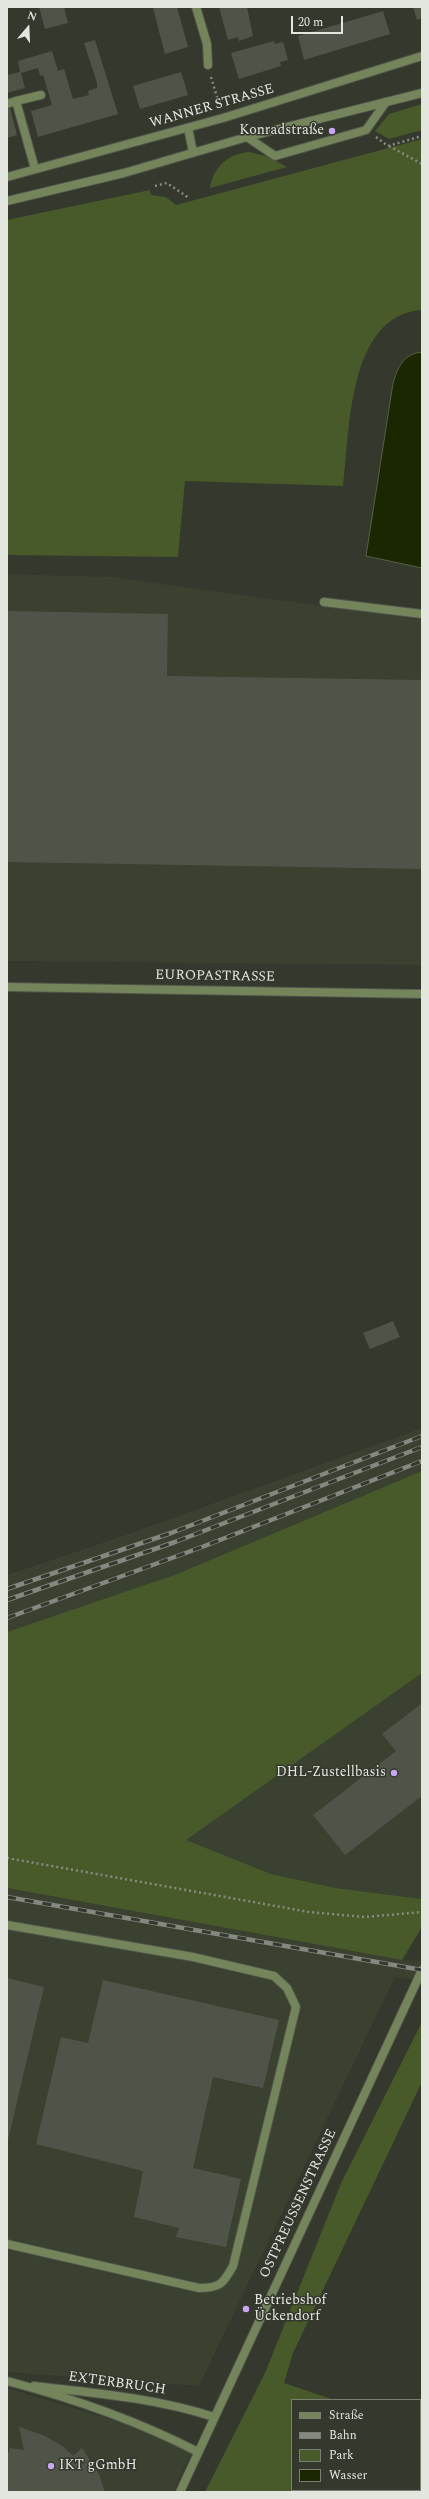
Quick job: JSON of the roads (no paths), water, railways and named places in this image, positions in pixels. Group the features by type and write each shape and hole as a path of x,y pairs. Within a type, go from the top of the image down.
{"street":[{"path":"196,7 206,44 208,65"},
{"name":"WANNER STRASSE","path":"7,177 223,118 422,56"},
{"path":"7,201 124,172 247,137 422,93"},
{"path":"7,104 41,95"},
{"path":"16,101 34,169"},
{"path":"247,137 275,156 366,130 386,102"},
{"path":"188,128 193,152"},
{"path":"324,602 422,614"},
{"name":"EUROPASTRASSE","path":"7,987 422,994"},
{"path":"7,1925 193,1957 274,1976 287,1988 296,2007 232,2266 224,2281 213,2288 199,2288 7,2244"},
{"name":"OSTPREUSSENSTRASSE","path":"180,2492 422,1970"},
{"name":"EXTERBRUCH","path":"11,2382 131,2397 179,2406 214,2417"},
{"name":"EXTERBRUCH","path":"11,2382 124,2418 198,2452"}],"water":[{"path":"422,352 422,568 366,556 393,383 402,362 410,355"}],"railway":[{"path":"7,1589 171,1533 422,1436"},
{"path":"7,1600 175,1542 422,1447"},
{"path":"7,1618 202,1547 422,1461"},
{"path":"7,1897 422,1970"}],"place":[{"name":"Konradstraße","path":"332,131"},
{"name":"DHL-Zustellbasis","path":"394,1773"},
{"name":"Betriebshof Ückendorf","path":"246,2309"},
{"name":"IKT gGmbH","path":"51,2466"}]}
